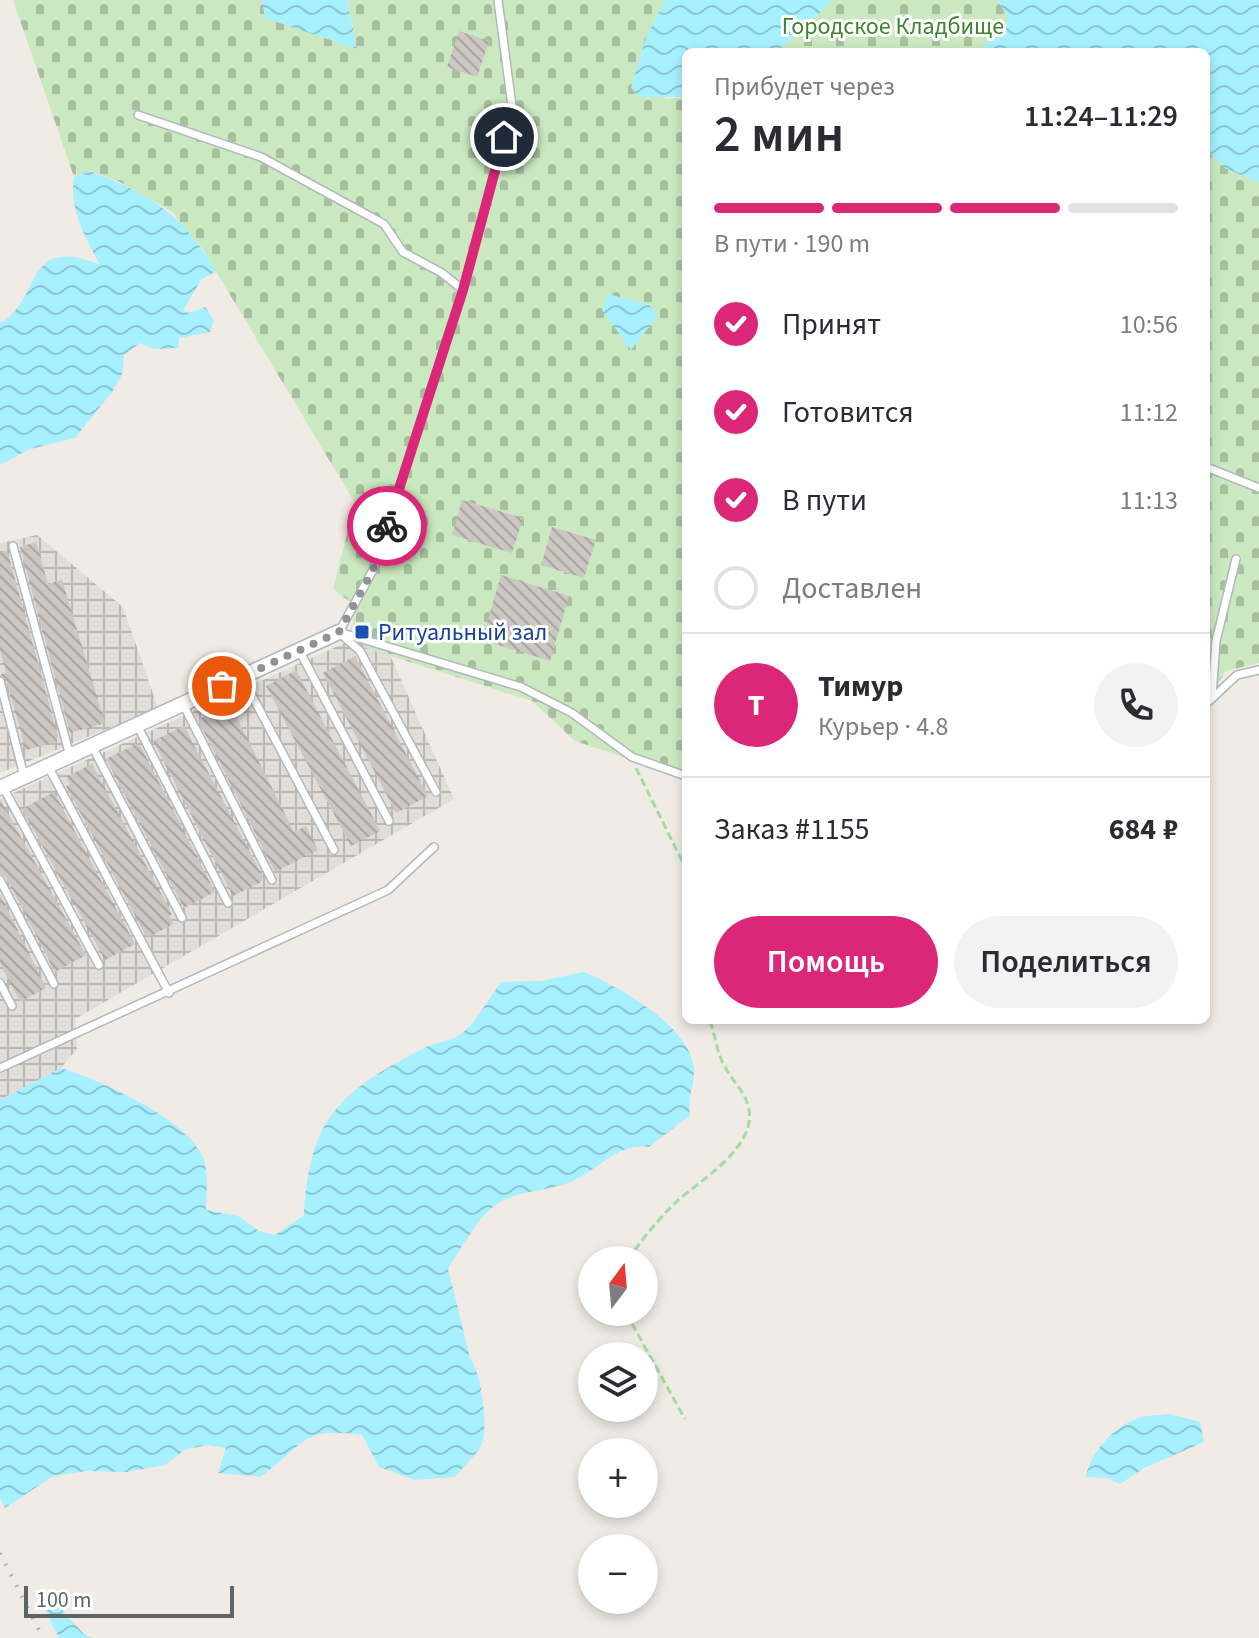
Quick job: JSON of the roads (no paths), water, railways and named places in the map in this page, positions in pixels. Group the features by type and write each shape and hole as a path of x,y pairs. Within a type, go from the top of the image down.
{"street":[{"path":"1,787 339,632"}],"lane":[{"path":"339,632 373,570 463,290 512,106 498,0"},
{"path":"138,115 261,157 384,224 403,252 442,273 463,290"},
{"path":"1210,469 1259,488"},
{"path":"13,546 70,756"},
{"path":"1212,696 1216,641 1236,559"},
{"path":"339,632 521,687 572,713 632,757 682,775"},
{"path":"339,632 360,651 436,792"},
{"path":"1210,640 1216,641"},
{"path":"299,650 389,821"},
{"path":"1210,699 1237,675 1259,670"},
{"path":"242,677 334,850"},
{"path":"0,681 24,777"},
{"path":"183,704 272,880"},
{"path":"137,725 228,903"},
{"path":"92,746 182,918"},
{"path":"48,766 169,993"},
{"path":"1,787 99,965"},
{"path":"0,1068 388,890 434,847"},
{"path":"0,880 54,984"},
{"path":"0,983 12,1006"}],"water":[{"path":"262,0 347,0 357,49 265,18"},
{"path":"665,0 833,0 781,48 682,48 682,97 641,97 631,88 646,37"},
{"path":"997,0 1259,0 1259,183 1225,168 1210,153 1210,48 984,48 985,44 1004,32 1008,17"},
{"path":"90,171 148,198 191,235 216,271 201,280 183,311 189,313 205,307 214,320 210,332 179,338 179,348 154,349 140,343 124,355 122,375 112,392 75,438 30,449 0,465 0,323 23,300 46,263 58,257 75,257 100,265 80,223 74,201 74,177"},
{"path":"608,294 648,304 658,316 631,350 602,310"},
{"path":"584,972 652,1011 682,1040 691,1056 694,1073 690,1115 649,1147 626,1149 568,1183 504,1200 482,1218 464,1243 448,1268 480,1386 484,1432 478,1450 455,1477 415,1480 379,1467 362,1435 326,1433 304,1441 260,1477 218,1473 226,1448 208,1445 186,1449 165,1465 127,1472 87,1471 53,1476 5,1508 0,1497 0,1100 61,1068 119,1091 163,1116 196,1145 206,1166 206,1210 238,1216 259,1231 275,1235 304,1215 307,1181 322,1130 351,1094 395,1064 465,1031 501,982 541,981"},
{"path":"1170,1414 1200,1422 1204,1442 1144,1468 1120,1484 1107,1478 1086,1477 1092,1458 1120,1428 1142,1417"},
{"path":"39,1598 51,1598 84,1634 93,1638 59,1638"}],"railway":[{"path":"0,1553 43,1638"}],"place":[{"name":"Ритуальный зал","path":"362,632"}],"park label":[{"name":"Городское Кладбище","path":"893,26"}]}
